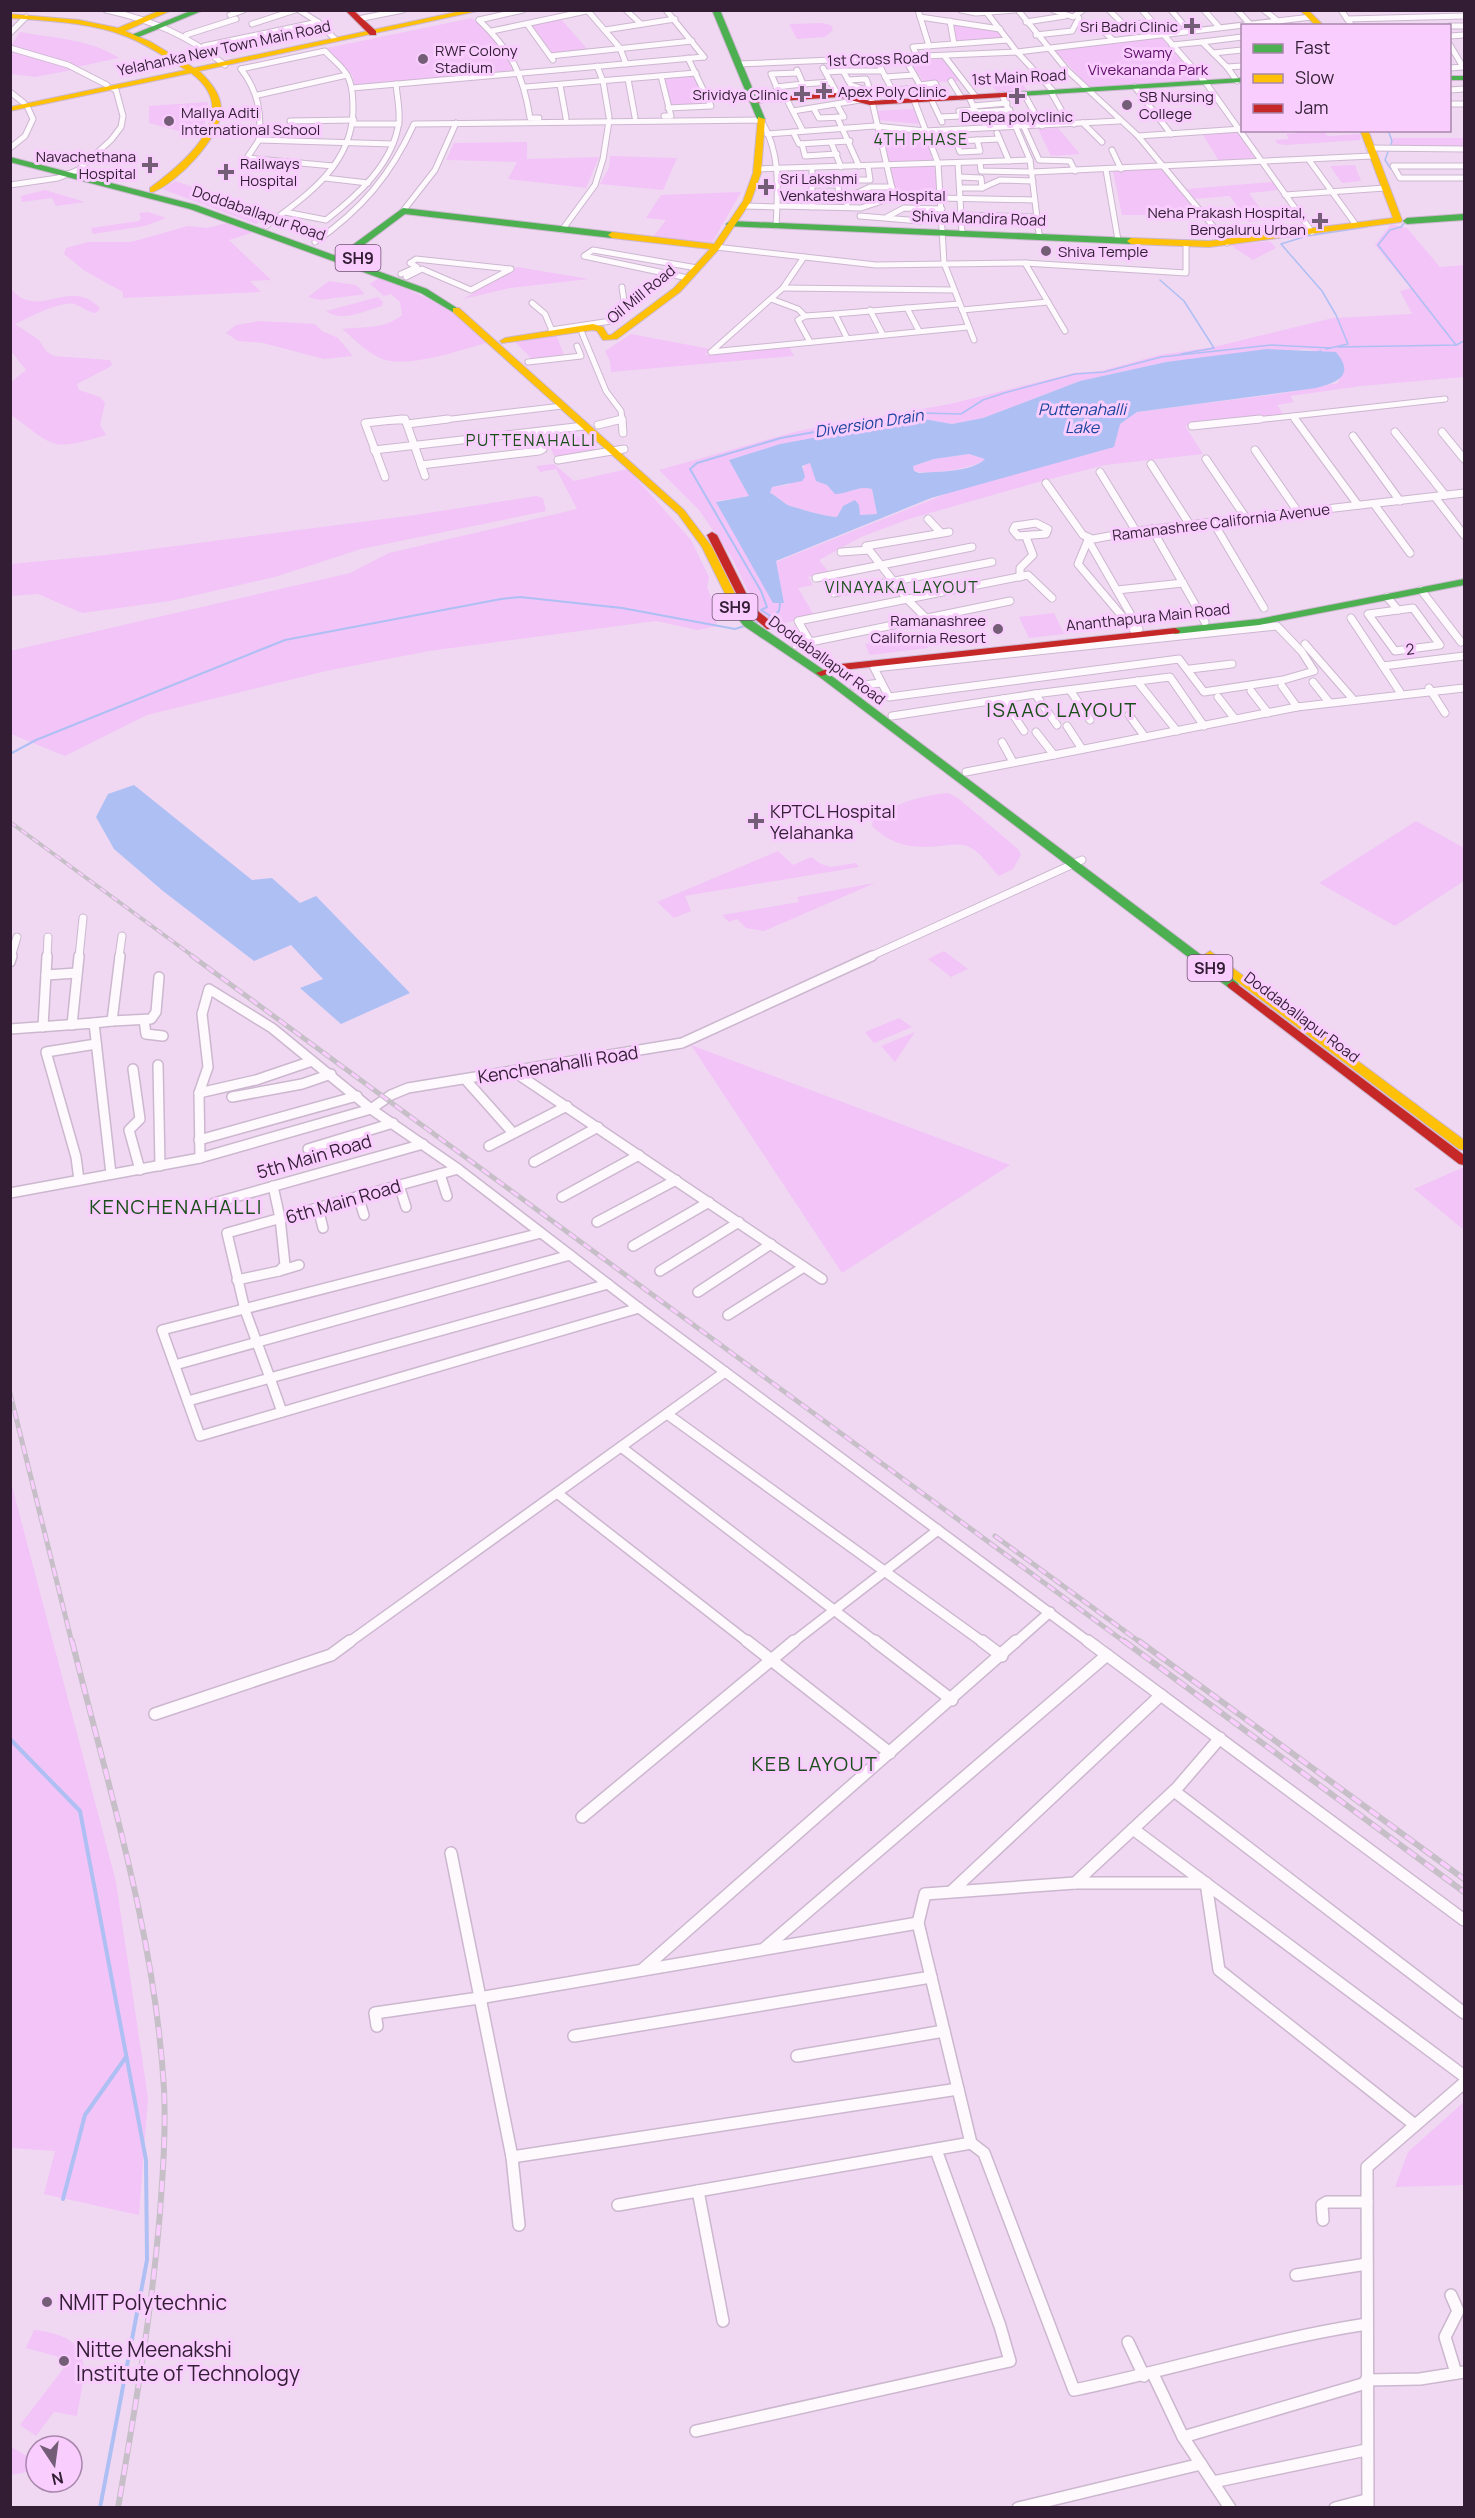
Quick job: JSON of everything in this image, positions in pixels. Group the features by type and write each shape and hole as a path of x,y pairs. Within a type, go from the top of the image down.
{"main road":[{"path":"118,31 169,10"},
{"path":"132,36 201,10"},
{"name":"Yelahanka New Town Main Road","path":"18,106 195,72 223,63 469,10"},
{"name":"Yelahanka New Town Main Road","path":"223,63 479,10"},
{"name":"Oil Mill Road","path":"505,341 589,328 600,329 606,338 614,337 677,290 716,247 743,206 758,169 766,134 716,10"},
{"path":"353,13 372,32"},
{"path":"10,16 29,14 118,31 152,44 195,72 216,100 217,116 207,140 177,173 153,190"},
{"name":"1st Main Road","path":"753,101 781,95 836,94 867,98 928,94 972,105 1024,93 1240,81"},
{"path":"1365,132 1385,188 1402,220"},
{"name":"Doddaballapur Road","path":"10,153 193,207 403,276 464,304 528,362 591,426 691,510 749,609 1464,1161"},
{"name":"Doddaballapur Road","path":"10,159 153,190 315,242 384,271 452,306 562,406 591,426"},
{"path":"346,254 403,211 716,247"},
{"path":"1017,234 1225,241 1402,220 1464,219"},
{"name":"Shiva Mandira Road","path":"730,224 776,226 860,222 921,226 942,232 1186,243 1225,241"},
{"name":"Ananthapura Main Road","path":"827,671 1389,605 1421,590 1464,582"},
{"name":"Doddaballapur Road","path":"827,671 852,685 966,772 1077,862 1464,1146"}],"street":[{"path":"106,10 164,25 204,46 223,63"},
{"path":"186,35 233,17 244,10"},
{"path":"252,24 297,10 318,22 335,39"},
{"path":"353,13 403,10"},
{"path":"523,10 479,20 492,31 522,73 530,118 761,120"},
{"path":"626,10 641,24"},
{"path":"352,88 704,57 666,10"},
{"path":"960,10 987,13 1016,10 1046,47 1087,90 1138,136 1225,241"},
{"path":"1053,10 1065,16"},
{"path":"1026,22 1076,15 1083,10"},
{"path":"1109,10 1124,25"},
{"path":"1142,10 1206,83 1241,129"},
{"path":"1171,10 1188,30"},
{"path":"1204,10 1219,27"},
{"path":"1237,10 1250,24"},
{"path":"1264,10 1280,24"},
{"path":"1341,10 1351,24"},
{"path":"1395,10 1401,17"},
{"path":"492,31 589,11 620,48 626,64"},
{"path":"987,13 1017,52 1053,92 1063,113 1074,124"},
{"path":"10,33 29,14"},
{"path":"919,14 1000,29"},
{"path":"919,14 929,46"},
{"path":"1036,35 1072,31 1079,18 1076,15"},
{"path":"1347,19 1464,16"},
{"name":"1st Cross Road","path":"1250,24 1312,18"},
{"path":"605,30 675,19"},
{"path":"950,21 954,44"},
{"path":"204,46 318,22"},
{"path":"1112,39 1100,28 1152,22"},
{"path":"527,24 558,70"},
{"name":"1st Cross Road","path":"738,64 945,57 1017,52 1241,25"},
{"path":"1172,45 1241,37"},
{"path":"550,56 692,40"},
{"path":"918,58 913,47 1008,40"},
{"path":"1202,42 1240,81"},
{"path":"10,48 69,65 117,90 122,105 121,127 111,140 75,172 10,185"},
{"path":"1451,49 1464,73"},
{"path":"1213,53 1241,50"},
{"path":"266,226 307,197 325,178 333,166 348,143 355,122 352,88 347,75 325,51 240,69 251,80 258,95 262,123 259,140 247,158 333,166"},
{"path":"945,57 981,120 984,120 999,139 1009,161"},
{"path":"668,108 711,106 688,58"},
{"path":"905,58 956,141 960,152 980,151 977,140"},
{"path":"876,59 895,96"},
{"path":"814,109 819,118 844,117 836,94 819,61"},
{"path":"766,63 781,95 793,111 803,131"},
{"path":"562,230 595,185 603,159 609,119 603,81 597,66"},
{"path":"1227,67 1241,66"},
{"path":"771,74 798,71 802,84"},
{"path":"843,71 853,87 867,98"},
{"path":"826,72 882,71"},
{"path":"526,87 696,73"},
{"path":"258,95 347,75"},
{"path":"885,77 914,75"},
{"path":"315,242 364,206 378,190 390,173 414,123 671,116 661,76"},
{"path":"628,79 635,117"},
{"path":"848,80 866,79 867,98 888,165 892,187 891,198"},
{"path":"951,81 972,105 1010,110"},
{"path":"285,212 326,220 350,203 368,183 393,144 399,124 396,84"},
{"path":"781,95 802,84 836,94"},
{"path":"560,85 566,118"},
{"path":"1135,87 1171,134"},
{"path":"10,92 18,106 33,118 25,136 10,148"},
{"path":"1024,93 1042,126"},
{"path":"793,111 814,109 836,94"},
{"path":"928,94 925,131 938,164 945,264 974,340"},
{"path":"1004,99 1039,160 1070,161 1075,171"},
{"path":"940,117 962,116 972,105"},
{"path":"962,116 964,120 960,120 964,129"},
{"path":"837,117 850,141 859,166"},
{"path":"984,120 1014,119"},
{"path":"290,121 399,124"},
{"path":"776,226 778,169 766,134 875,126 925,131 1119,121"},
{"path":"403,211 421,194 434,176 456,123"},
{"path":"1083,123 1102,142"},
{"path":"1021,127 1030,160 1039,234"},
{"path":"1138,136 1241,129"},
{"path":"793,132 802,144 805,156 837,154"},
{"path":"1243,132 1311,231"},
{"path":"956,141 999,139"},
{"path":"259,140 393,144"},
{"path":"802,144 850,141"},
{"path":"831,142 842,167"},
{"path":"977,177 976,171 1106,170 1373,157 1464,149"},
{"path":"1112,150 1121,169"},
{"path":"1373,157 1393,166 1464,166"},
{"path":"758,169 1030,160"},
{"path":"1309,160 1356,225"},
{"path":"997,181 1000,161"},
{"path":"980,162 981,171"},
{"path":"958,163 962,233"},
{"path":"868,166 870,184"},
{"path":"1393,166 1400,178 1464,178"},
{"path":"812,168 812,207"},
{"path":"1106,170 1118,239"},
{"path":"1009,171 1010,180"},
{"path":"959,177 981,178 982,188"},
{"path":"325,178 368,183"},
{"path":"870,184 847,198 839,198 838,180 870,184 892,187"},
{"path":"960,188 982,188 997,181 1033,181"},
{"path":"812,185 838,185"},
{"path":"1285,195 1385,188"},
{"path":"847,198 847,207"},
{"path":"891,198 902,209"},
{"path":"743,206 861,208 891,198 1034,200"},
{"path":"997,199 998,216"},
{"path":"861,208 860,222 887,217 902,209 942,209"},
{"path":"887,217 891,220 921,226 920,209"},
{"path":"962,215 1037,217"},
{"path":"716,247 876,265 1026,263 1186,273 1186,243"},
{"path":"593,250 692,273 584,256 593,250"},
{"path":"804,257 783,288 711,352 968,327"},
{"path":"403,276 420,268 471,290 511,269 416,259 411,261 411,264 420,268"},
{"path":"1026,263 1065,331"},
{"path":"622,286 626,295 624,303 611,321 589,328 606,391 621,411 623,433"},
{"path":"783,288 954,290"},
{"path":"771,299 798,309 805,316"},
{"path":"810,342 798,320 805,316 870,310 1048,302"},
{"path":"532,303 545,314 552,332"},
{"path":"907,308 919,331"},
{"path":"870,310 883,335"},
{"path":"835,314 848,338"},
{"path":"528,362 581,356 577,346"},
{"path":"1192,426 1445,399"},
{"path":"407,424 562,406"},
{"path":"1293,416 1358,505"},
{"path":"386,477 365,423 405,419 425,476"},
{"path":"374,450 537,433 622,420"},
{"path":"1395,432 1444,495"},
{"path":"1442,432 1464,459"},
{"path":"421,465 539,451 543,449 537,433"},
{"path":"1353,436 1400,501"},
{"path":"558,460 619,450"},
{"path":"1255,450 1298,512"},
{"path":"1206,459 1246,518"},
{"path":"1151,464 1190,525"},
{"path":"1100,472 1136,531"},
{"path":"1046,483 1083,535 1089,539 1078,564 1140,634"},
{"name":"Ramanashree California Avenue","path":"1140,634 1089,539 1152,529 1464,493"},
{"path":"1435,496 1464,535"},
{"path":"1374,504 1410,553"},
{"path":"928,519 940,533"},
{"path":"1213,522 1270,618 1302,652 1314,671 1283,680 1203,692 1191,676 1190,669 1179,659 888,697 876,681 874,668 1270,618"},
{"path":"1152,529 1205,622"},
{"path":"929,621 908,600 866,546 949,532"},
{"path":"1020,577 1020,568 1032,555 1026,537"},
{"path":"816,578 972,547"},
{"path":"841,552 869,550"},
{"path":"834,593 992,562"},
{"path":"1010,601 929,621 798,645 798,621 1028,575 1052,598"},
{"path":"1117,590 1183,583"},
{"path":"1421,590 1461,642"},
{"name":"2","path":"1389,605 1413,609 1440,645 1395,651 1368,614 1389,605"},
{"path":"1351,618 1400,692"},
{"path":"1305,644 1352,698"},
{"path":"1383,666 1464,657"},
{"path":"1190,669 1232,664"},
{"path":"892,716 1035,694 1170,677 1204,726"},
{"path":"852,685 876,681"},
{"path":"1137,681 1176,731"},
{"path":"1313,682 1329,702"},
{"path":"1282,686 1297,707"},
{"path":"966,772 1297,707 1464,686"},
{"path":"1070,690 1090,720"},
{"path":"1342,700 1430,690"},
{"path":"1430,690 1445,713"},
{"path":"1251,691 1268,713"},
{"path":"1035,694 1057,725"},
{"path":"1218,697 1235,719"},
{"path":"1003,699 1024,731"},
{"path":"1129,715 1145,737"},
{"path":"1067,726 1082,749"},
{"path":"1036,732 1054,755"},
{"path":"1002,742 1013,762"},
{"name":"Kenchenahalli Road","path":"11,1192 200,1158 371,1109 391,1095 408,1088 682,1043 1077,862"},
{"path":"72,1025 83,918"},
{"path":"112,1021 122,936"},
{"path":"10,962 16,937"},
{"path":"43,1027 48,937"},
{"path":"46,975 77,973"},
{"path":"10,1029 150,1019 156,1012 159,977"},
{"path":"200,1158 199,1093 208,1067 202,1014 209,989 272,1028 371,1109 458,1169 639,1308 1464,1920"},
{"path":"144,1020 146,1034 162,1036"},
{"path":"94,1023 111,1174"},
{"path":"79,1180 76,1157 45,1052 96,1044"},
{"path":"199,1093 256,1080 312,1061"},
{"path":"158,1065 160,1166"},
{"path":"133,1069 141,1119 129,1130 140,1170"},
{"path":"513,1071 822,1279"},
{"path":"232,1097 302,1084 331,1074"},
{"path":"465,1078 513,1133"},
{"path":"199,1140 357,1096"},
{"path":"489,1146 567,1106"},
{"path":"308,1149 393,1123"},
{"path":"534,1162 598,1127"},
{"name":"5th Main Road","path":"214,1203 423,1144"},
{"path":"562,1197 639,1155"},
{"name":"6th Main Road","path":"237,1280 227,1233 458,1169"},
{"path":"440,1174 447,1196"},
{"path":"597,1222 676,1180"},
{"path":"399,1185 406,1207"},
{"path":"273,1186 280,1218 285,1265 279,1270"},
{"path":"358,1196 364,1215"},
{"path":"633,1246 709,1202"},
{"path":"318,1208 323,1228"},
{"path":"660,1271 739,1222"},
{"path":"542,1233 162,1330 200,1436 639,1308"},
{"path":"698,1292 771,1244"},
{"path":"175,1365 570,1255"},
{"path":"282,1412 245,1310 237,1280 299,1265"},
{"path":"728,1315 804,1267"},
{"path":"188,1401 608,1284"},
{"path":"155,1714 331,1655 725,1372"},
{"path":"668,1414 1002,1656"},
{"path":"621,1447 952,1700"},
{"path":"557,1493 890,1753"},
{"path":"582,1817 832,1610 938,1530"},
{"path":"642,1970 1050,1612"},
{"path":"764,1949 1020,1732 1107,1655"},
{"path":"953,1890 1161,1695"},
{"path":"1075,1883 1174,1791 1220,1738"},
{"path":"1174,1791 1464,2013"},
{"path":"1133,1829 1464,2076"},
{"path":"450,1853 512,2157 519,2225"},
{"path":"1206,1883 1075,1883 953,1890 925,1894 918,1923 971,2143 984,2153 1074,2391 1148,2375 1301,2334 1366,2324"},
{"path":"1206,1883 1219,1970 1415,2126"},
{"path":"377,2026 375,2013 479,1998 918,1923"},
{"path":"574,2036 931,1977"},
{"path":"797,2056 944,2031"},
{"path":"1335,2508 1367,2504 1367,2167 1464,2082"},
{"path":"512,2157 958,2089"},
{"path":"618,2205 971,2143"},
{"path":"696,2431 1010,2361 1000,2326 936,2150"},
{"path":"698,2191 723,2321"},
{"path":"1323,2220 1322,2205 1327,2202 1367,2202"},
{"path":"1296,2275 1367,2264"},
{"path":"1183,2437 1366,2382 1420,2379 1460,2373 1445,2337 1458,2311 1450,2295"},
{"path":"1128,2342 1183,2437 1230,2508"},
{"path":"1213,2482 1366,2450"},
{"path":"1018,2508 1201,2464"}],"green space":[{"name":"RWF Colony Stadium","path":"472,18 493,36 516,70 355,86 352,75 327,48"},
{"path":"561,19 588,50 553,54 532,25"},
{"path":"950,21 1000,29 1008,40 954,44"},
{"path":"789,24 831,25 833,30 825,37 797,39"},
{"path":"20,32 84,43 119,58 77,67 11,46"},
{"name":"Swamy Vivekananda Park","path":"1160,36 1199,81 1090,88 1053,48"},
{"path":"11,50 72,70 35,77 11,74"},
{"path":"945,59 962,81 924,83 909,60"},
{"path":"1012,72 1029,92 998,93 983,75"},
{"path":"696,73 711,106 668,108 661,76"},
{"path":"208,102 204,130 179,131 149,123 149,106"},
{"path":"914,109 920,124 877,120 874,111"},
{"path":"877,128 923,131 933,161 890,163"},
{"path":"1058,128 1080,154 1051,156 1038,129"},
{"path":"1236,131 1255,158 1219,161 1202,133"},
{"path":"1324,132 1328,136 1360,134 1361,140 1286,145 1278,144 1275,140 1289,139 1286,134"},
{"path":"1393,138 1464,138 1464,148 1391,147"},
{"path":"527,142 527,159 599,157 586,188 508,179 517,162 446,160 454,143"},
{"path":"610,156 677,158 663,190 600,184 609,168"},
{"path":"1355,165 1361,181 1342,183 1330,166"},
{"path":"934,166 939,196 894,196 891,167"},
{"path":"1163,169 1200,215 1122,215 1113,171"},
{"path":"175,181 270,213 256,224 162,189"},
{"path":"1273,182 1279,190 1249,193 1269,220 1248,222 1230,196 1194,199 1187,189"},
{"path":"45,190 85,202 56,206 52,198 22,202 21,196"},
{"path":"741,192 712,243 653,237 666,220 646,218 661,195"},
{"path":"148,212 166,218 145,226 93,234 91,228 139,221 141,218 139,213"},
{"path":"227,223 254,232 229,240 271,280 250,281 261,292 123,298 123,292 85,271 64,254 66,248 88,242 131,242 188,226 207,228"},
{"path":"1391,224 1407,228 1440,267 1464,265 1464,377 1361,386 1290,396 1294,402 1277,405 1284,415 1185,426 1203,454 1105,465 909,519 861,537 819,560 829,572 808,577 813,585 798,588 814,615 779,625 757,610 732,558 699,510 659,470 798,431 950,404 1074,373 1101,371 1159,355 1214,347 1333,318 1412,314 1400,291 1411,288 1375,245","holes":["1306,349 1323,353 1336,352 1343,367 1338,383 1278,394 1137,412 1120,424 776,562 784,603 717,501 750,496 729,460 780,444 924,419 952,424 983,418 1080,381 1166,362"]},
{"path":"1270,241 1276,248 1253,260 1230,245"},
{"path":"517,267 589,279 510,288 463,299"},
{"path":"380,277 448,308 486,343 448,354 403,362 390,361 375,355 342,329 381,325 402,315 400,302 391,294 384,296 370,284"},
{"path":"329,281 356,285 365,294 320,300 308,297"},
{"path":"11,289 27,300 45,301 72,296 82,297 91,300 100,308 96,313 69,303 44,310 15,324 39,340 46,351 54,356 110,360 112,365 108,368 77,384 79,390 100,397 105,403 100,425 106,435 63,445 46,440 11,415 11,382 26,370 11,351"},
{"path":"378,297 383,302 382,306 361,313 339,316 326,311"},
{"path":"260,321 315,324 322,331 338,338 353,356 324,359 263,343 238,341 226,333 236,325"},
{"path":"556,334 564,355 532,359 515,342"},
{"path":"631,334 710,349 705,355 789,347 794,356 611,372 610,361 605,351"},
{"path":"571,431 599,453 555,458 544,433"},
{"path":"969,454 985,459 972,466 951,470 914,471 913,466 934,459"},
{"path":"810,463 835,493 862,488 872,489 877,514 860,515 843,506 837,517 827,516 790,506 770,493 772,487 788,485 802,474 804,465"},
{"path":"554,464 574,481 628,469 691,540 709,577 707,587 714,605 717,626 698,630 656,621 429,651 326,671 147,715 65,756 11,734 10,651 350,573 389,553 577,509 556,469 540,472 536,466"},
{"path":"536,496 543,498 546,511 361,549 275,577 170,601 82,613 38,594 11,596 11,564 106,555 415,515"},
{"path":"1054,613 1064,634 1029,638 1019,617"},
{"path":"916,634 925,639 928,648 870,655 865,644"},
{"path":"948,793 958,798 1018,849 1021,855 1013,869 999,876 981,856 969,847 904,845 887,838 872,826 873,818 899,804"},
{"path":"1416,821 1464,848 1464,881 1395,926 1319,883"},
{"path":"778,851 793,865 811,857 831,867 856,863 859,867 685,896 691,911 674,918 657,902"},
{"path":"875,883 764,931 746,928 737,919 729,922 722,915 799,902 797,897"},
{"path":"944,951 968,969 951,977 928,959"},
{"path":"899,1018 912,1027 874,1043 865,1032"},
{"path":"915,1032 895,1062 881,1046"},
{"path":"691,1045 1010,1165 842,1273"},
{"path":"1464,1167 1464,1230 1414,1189"},
{"path":"11,1482 116,1882 148,2098 139,2215 44,2194 55,2151 11,2148"},
{"path":"1464,2102 1464,2185 1395,2187 1408,2152"},
{"path":"34,2330 54,2334 77,2347 84,2369 77,2416 54,2412 38,2434 33,2434 20,2425 70,2360 26,2348"},
{"path":"10,2446 24,2455 24,2472 11,2475"}],"water":[{"name":"Puttenahalli Lake","path":"1267,349 1336,352 1342,360 1344,373 1336,381 1316,388 1137,412 1120,424 1114,447 931,498 776,561 784,603 773,603 716,502 749,496 729,460 780,444 924,419 952,424 983,418 1080,381 1166,362","holes":["969,454 985,459 979,464 963,469 919,473 914,471 913,466 934,459","810,463 816,481 827,485 835,494 862,488 872,489 877,514 860,515 859,505 855,500 843,506 837,517 827,516 790,506 770,493 772,487 802,481 805,477 802,466"]},
{"path":"134,785 252,880 272,878 300,903 316,896 410,993 341,1024 300,988 323,979 291,945 254,961 163,891 114,849 96,817 108,794"}],"waterway":[{"path":"1389,132 1392,141 1390,147"},
{"path":"1389,149 1385,160 1391,169"},
{"path":"1407,220 1401,227 1390,230 1378,245 1456,345"},
{"path":"1326,349 1348,344 1336,315 1322,291 1281,244 1307,236 1367,227"},
{"path":"1160,280 1184,301 1214,348 1181,354"},
{"path":"1456,345 1464,341"},
{"name":"Diversion Drain","path":"878,421 922,413 961,414 983,400 1004,393 1075,374 1104,372 1161,357 1271,345 1330,348"},
{"path":"1338,347 1456,345"},
{"path":"1317,352 1321,351"},
{"name":"Diversion Drain","path":"772,617 761,610 767,607 761,591 690,469 697,463 781,438 887,419"},
{"path":"10,754 36,740 285,640 501,599 520,597 622,608 735,629 772,617"},
{"path":"772,617 779,611 780,603"},
{"path":"10,1739 80,1811 146,2160 147,2260 100,2508"},
{"path":"63,2199 85,2115 126,2057"}],"railway":[{"path":"10,822 194,957"},
{"path":"192,956 1126,1643"},
{"path":"10,1393 72,1643"},
{"path":"995,1536 1141,1643"},
{"path":"72,1641 141,1919 159,2032 164,2089 164,2150 157,2249 118,2508"},
{"path":"1124,1641 1464,1892"},
{"path":"1139,1641 1464,1879"}],"traffic: fast":[{"path":"133,36 201,10"},
{"path":"716,10 761,119"},
{"path":"1451,78 1464,78"},
{"path":"1019,94 1241,80"},
{"path":"10,159 193,207 424,291 456,310"},
{"path":"346,254 403,211 612,235"},
{"path":"1407,221 1464,217"},
{"path":"730,224 1131,241"},
{"path":"1175,631 1259,622 1464,582"},
{"path":"741,616 748,624 821,673 1233,985"}],"traffic: slow":[{"path":"118,31 169,10"},
{"path":"10,109 479,10"},
{"path":"1303,10 1319,24"},
{"path":"10,16 51,19 119,31 155,47 199,75 212,91 217,107 215,123 207,139 195,154 153,190"},
{"path":"505,341 593,327 600,329 606,338 614,337 677,290 716,247 747,201 757,173 761,119"},
{"path":"1131,241 1209,244 1398,220 1365,132"},
{"path":"612,235 716,247"},
{"path":"456,310 681,512 707,547 741,616"},
{"path":"1210,955 1464,1146"}],"traffic: jam":[{"path":"348,10 373,33"},
{"path":"753,101 838,95 870,103 1019,94"},
{"path":"712,535 749,609 771,627"},
{"path":"821,673 841,667 1175,631"},
{"path":"1233,985 1464,1161"}],"place":[{"name":"Sri Badri Clinic","path":"1192,26"},
{"name":"RWF Colony Stadium","path":"423,59"},
{"name":"Apex Poly Clinic","path":"824,91"},
{"name":"Srividya Clinic","path":"802,94"},
{"name":"Deepa polyclinic","path":"1017,96"},
{"name":"SB Nursing College","path":"1127,105"},
{"name":"Mallya Aditi International School","path":"169,121"},
{"name":"Navachethana Hospital","path":"150,165"},
{"name":"Railways Hospital","path":"226,172"},
{"name":"Sri Lakshmi Venkateshwara Hospital","path":"766,187"},
{"name":"Neha Prakash Hospital, Bengaluru Urban","path":"1320,221"},
{"name":"Shiva Temple","path":"1046,251"},
{"name":"Ramanashree California Resort","path":"998,629"},
{"name":"KPTCL Hospital Yelahanka","path":"756,821"},
{"name":"NMIT Polytechnic","path":"47,2302"},
{"name":"Nitte Meenakshi Institute of Technology","path":"64,2361"}],"district":[{"name":"4TH PHASE","path":"921,139"},
{"name":"PUTTENAHALLI","path":"531,440"},
{"name":"VINAYAKA LAYOUT","path":"902,587"},
{"name":"ISAAC LAYOUT","path":"1062,709"},
{"name":"KENCHENAHALLI","path":"176,1206"},
{"name":"KEB LAYOUT","path":"815,1763"}]}
